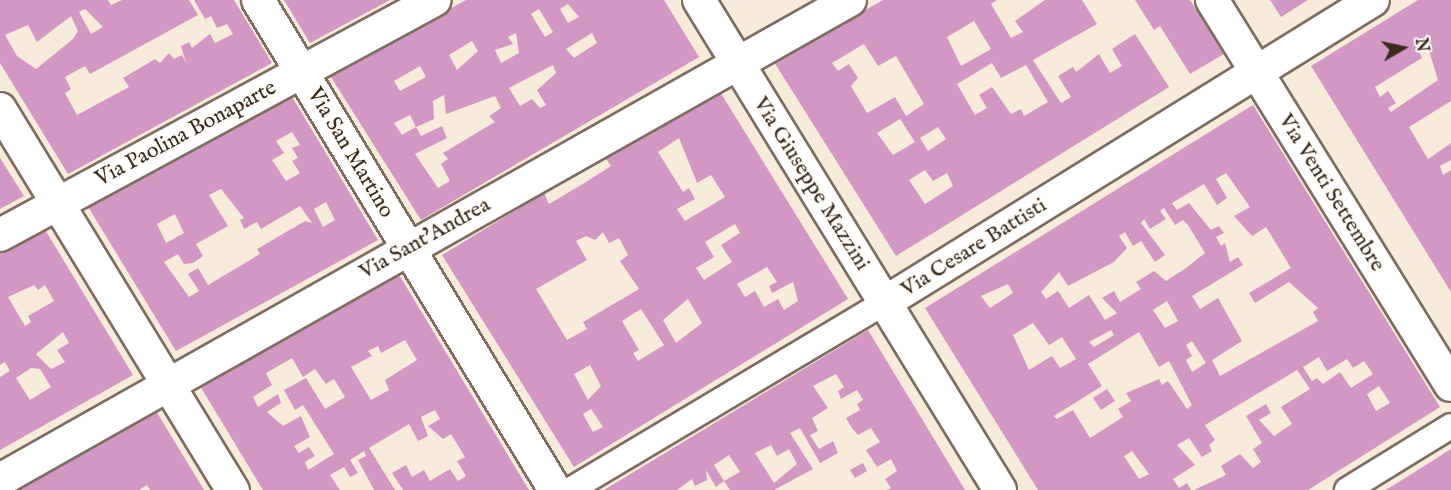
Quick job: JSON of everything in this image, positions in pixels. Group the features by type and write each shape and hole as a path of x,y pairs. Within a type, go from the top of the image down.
{"street":[{"name":"Via San Martino","path":"258,0 555,490"},
{"name":"Via Paolina Bonaparte","path":"0,235 435,0"},
{"name":"Via Giuseppe Mazzini","path":"699,0 999,490"},
{"name":"Via Sant'Andrea","path":"0,480 850,0"},
{"name":"Via Venti Settembre","path":"1212,0 1451,385"},
{"name":"Via Cesare Battisti","path":"570,490 884,303 1373,0"},
{"path":"0,109 232,490"},
{"path":"1347,490 1451,426"}],"building":[{"path":"0,0 108,0 111,5 122,0 189,0 198,15 90,74 85,66 65,77 71,89 65,93 77,115 129,87 123,78 155,59 160,63 169,53 174,59 182,55 186,63 181,46 189,42 192,48 210,34 215,43 233,34 227,24 217,28 211,16 205,19 194,0 234,0 272,63 68,174 0,63","holes":["85,9 103,27 91,34 79,12","71,16 78,31 73,39 36,69 17,56 5,35 28,25 37,42"]},
{"path":"284,0 390,0 310,43"},
{"path":"466,0 664,0 699,57 421,220 329,74","holes":["568,4 579,17 568,23 560,9","539,9 553,32 545,37 531,14","516,33 519,53 501,63 495,50 513,44 508,37","592,33 597,43 574,58 566,49","472,41 478,51 457,70 449,55","553,65 556,73 537,90 546,105 540,108 532,99 520,106 509,88","420,66 426,77 400,91 394,81","444,95 446,114 495,96 501,108 489,116 495,122 443,153 448,159 441,164 450,181 438,188 415,154 447,138 442,126 421,136 416,127 434,119 433,101","410,115 416,127 402,135 394,123"]},
{"path":"883,0 997,0 991,4 1011,38 1023,32 1015,21 1045,0 1082,0 1097,24 1033,60 1061,103 1071,97 1058,76 1073,67 1076,72 1099,54 1110,73 1122,66 1112,49 1135,34 1169,87 896,256 774,62","holes":["974,21 991,49 961,66 947,37","864,44 878,66 896,56 924,104 906,116 895,97 867,113 851,86 858,78 849,64 838,71 832,63","992,63 1001,78 1026,65 1048,102 1024,116 1021,109 1011,114 992,87 979,95 987,108 975,115 957,84","900,119 915,142 893,155 877,133","938,127 946,139 928,151 920,138","925,170 933,181 947,173 953,186 925,204 909,180"]},
{"path":"1135,0 1190,0 1224,54 1190,74 1160,26 1154,30"},
{"path":"1270,0 1308,0 1281,17"},
{"path":"1418,0 1451,0 1451,101 1409,127 1428,159 1451,143 1451,160 1440,166 1443,175 1451,170 1451,292 1311,66","holes":["1426,41 1438,80 1391,112 1388,108 1396,103 1388,91 1380,97 1375,87 1422,58 1416,46"]},
{"path":"717,87 848,299 574,467 442,255 544,193 549,204 581,185 611,166 604,156","holes":["679,138 697,183 711,175 725,197 685,221 677,209 695,199 689,188 683,192 658,152","735,224 740,233 721,245 732,262 704,280 696,268 714,257 705,242","603,232 609,243 619,238 628,255 620,261 639,289 583,322 587,329 567,340 536,289 587,260 576,241 586,236 595,240","767,267 777,282 769,286 772,293 793,282 798,301 784,310 778,299 764,307 755,291 745,297 737,284","688,299 702,323 676,343 663,320","641,309 664,345 638,361 633,353 639,350 622,321","590,365 601,386 588,400 574,374","591,409 603,427 593,432 583,414"]},
{"path":"291,95 378,240 176,351 87,205","holes":["292,132 300,145 292,148 298,158 292,161 300,173 286,181 272,160 284,153 276,141","221,189 244,218 240,220 244,229 257,222 261,229 300,206 312,223 305,221 257,249 260,254 208,285 198,268 188,274 199,291 189,297 164,262 178,254 184,264 193,263 203,256 196,244 228,226 209,195","326,202 335,220 323,227 314,209","175,214 184,233 166,243 157,224"]},
{"path":"1253,105 1440,407 1308,490 1194,490 1226,475 1221,466 1240,454 1253,468 1261,462 1253,449 1262,443 1246,416 1266,404 1271,413 1259,420 1274,436 1292,424 1281,407 1310,389 1297,370 1205,425 1215,440 1209,445 1212,451 1202,457 1189,438 1177,445 1195,465 1173,479 1179,488 1187,483 1191,490 1038,490 925,308","holes":["1226,173 1250,207 1234,216 1252,236 1266,227 1291,268 1249,293 1255,303 1289,282 1318,308 1313,312 1318,321 1220,376 1212,360 1242,341 1218,298 1200,309 1192,296 1243,265 1238,257 1230,262 1225,243 1221,246 1216,237 1224,233 1219,226 1211,230 1189,203 1177,210 1172,203 1204,184 1217,205 1227,198 1216,179","1164,208 1175,225 1183,220 1188,225 1205,253 1166,281 1154,271 1136,282 1141,289 1120,302 1114,291 1102,298 1117,313 1105,320 1089,295 1069,308 1058,291 1046,299 1041,292 1059,272 1068,286 1114,262 1127,248 1119,236 1125,232 1133,246 1141,241 1155,262 1165,255 1141,223 1144,219 1150,229 1166,219 1160,211","1008,284 1013,293 990,308 981,296","1167,301 1178,321 1165,328 1153,310","1033,323 1049,345 1062,337 1076,359 1060,368 1052,356 1029,370 1013,335","1111,330 1114,335 1094,347 1089,342","1139,332 1159,367 1169,361 1192,405 1187,409 1168,381 1162,385 1159,379 1126,393 1131,401 1118,409 1123,417 1090,438 1073,410 1057,419 1054,416 1102,386 1088,364","1192,341 1206,363 1192,372 1186,360 1192,356 1186,345","1319,357 1327,371 1347,359 1353,368 1364,361 1373,374 1351,388 1340,372 1323,384 1317,378 1312,381 1303,367","1379,386 1390,403 1376,411 1367,394","1132,451 1149,474 1139,479 1124,456"]},
{"path":"0,158 24,196 0,209"},
{"path":"44,228 133,375 0,450 0,377 10,371 5,362 0,365 0,252","holes":["34,285 38,290 45,285 54,301 28,316 31,322 25,326 8,297","63,332 69,343 57,350 65,362 51,369 36,354","31,368 40,369 51,387 30,400 16,378"]},
{"path":"398,273 529,490 403,490 392,473 406,465 412,477 424,470 430,481 450,469 458,481 466,476 457,461 465,457 451,434 443,439 428,426 440,419 435,410 421,417 428,436 418,441 409,424 369,448 395,490 374,490 358,460 366,456 364,451 350,460 358,473 350,477 344,467 330,475 340,490 263,490 200,386","holes":["405,340 417,360 385,380 389,390 371,400 351,367 372,356 368,351 378,346 381,353","292,358 303,377 315,369 326,384 334,379 345,397 325,409 306,378 284,390 295,410 303,405 334,454 308,470 305,462 315,456 309,447 299,453 294,446 310,437 301,416 283,426 267,412 281,403 278,394 258,407 253,397 272,385 266,373"]},
{"path":"868,330 965,490 887,490 891,488 885,479 897,471 891,459 877,467 866,450 880,442 871,428 858,435 852,428 846,418 860,410 857,404 863,400 857,390 841,399 838,391 844,387 836,374 813,386 828,408 812,418 818,431 810,435 819,449 833,441 838,453 820,463 800,428 790,433 813,469 774,490 730,490 724,481 716,487 706,470 707,480 695,486 692,479 677,490 604,490","holes":["771,445 777,456 789,449 797,464 774,483 755,453","729,455 740,472 724,481 714,465"]},
{"path":"1107,389 1115,401 1101,410 1093,398"},
{"path":"156,411 204,490 150,490 147,485 139,490 14,490"},
{"path":"1451,449 1451,490 1385,490 1394,485"},
{"path":"863,463 867,471 855,478 850,470"}]}
